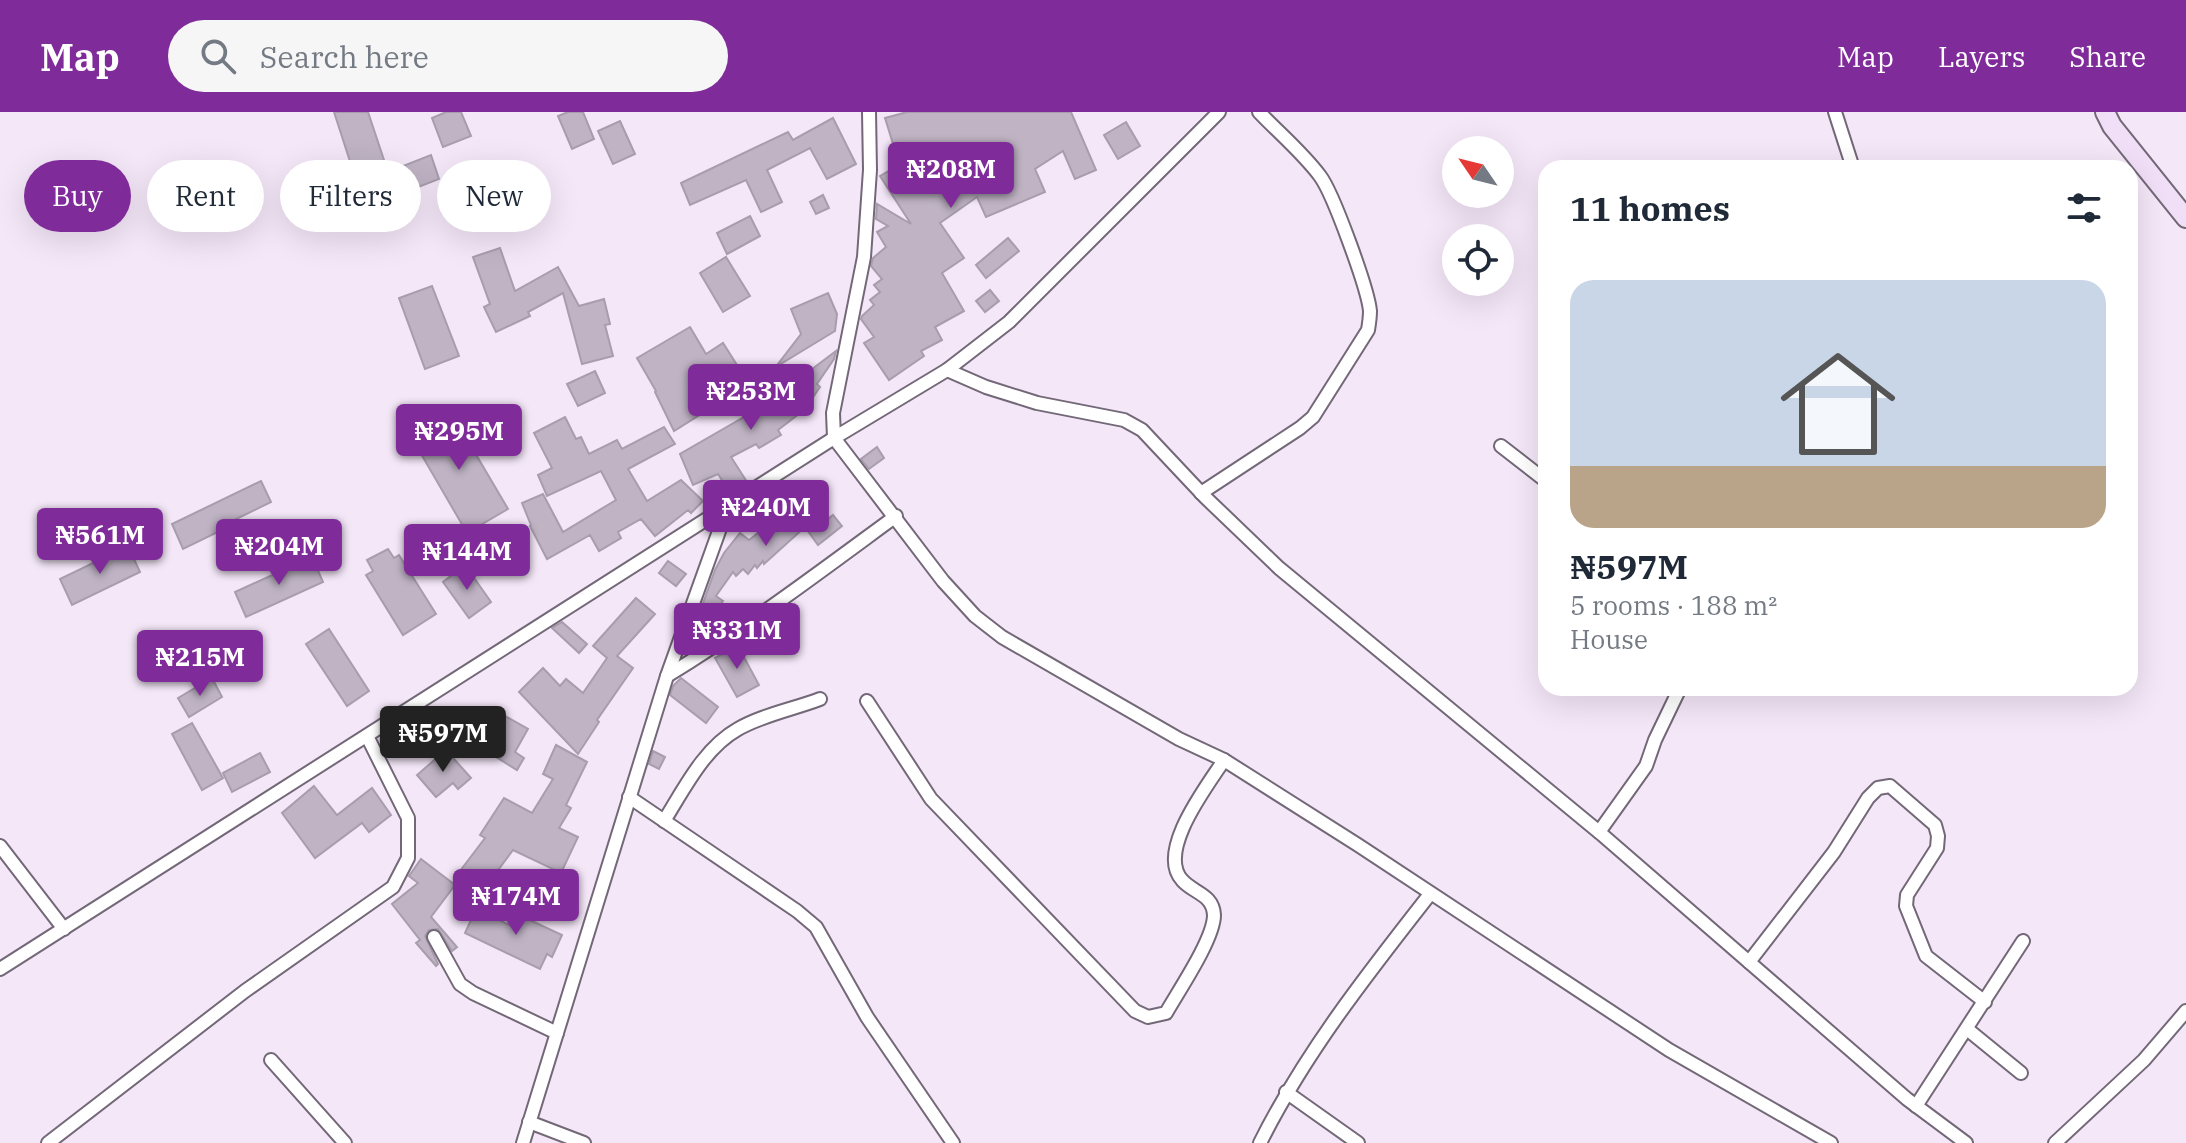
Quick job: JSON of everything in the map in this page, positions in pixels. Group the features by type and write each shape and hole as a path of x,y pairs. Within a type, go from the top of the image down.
{"main road":[{"path":"2105,112 2112,126 2186,218"}],"street":[{"path":"869,112 870,170 864,257 833,413 834,438 943,581 975,616 1002,637 1179,739 1224,760 1669,1050 1831,1143"},
{"path":"0,969 834,438 947,370 1009,322 1219,112"},
{"path":"1201,493 1313,417 1368,330 1370,319 1360,274 1327,189 1320,176 1259,112"},
{"path":"1835,112 1850,160"},
{"path":"947,370 986,387 1037,403 1124,420 1142,430 1201,493 1279,568 1599,832 1916,1106 1966,1143"},
{"path":"1501,446 1538,475"},
{"path":"523,1143 667,676 728,506"},
{"path":"667,676 711,649 896,516"},
{"path":"1599,832 1646,766 1676,696"},
{"path":"664,821 703,761 720,742 739,728 820,699"},
{"path":"867,701 931,799 1135,1011 1148,1017 1166,1013 1212,930 1214,911 1207,898 1182,880 1174,855 1188,816 1224,760"},
{"path":"48,1143 245,991 393,887 408,858 408,818 367,736"},
{"path":"1749,962 1834,852 1868,798 1878,788 1890,786 1935,825 1938,836 1937,848 1907,895 1906,906 1926,956 1985,1002"},
{"path":"629,797 816,927 867,1017 953,1143"},
{"path":"0,846 64,929"},
{"path":"1260,1143 1286,1092 1357,987 1430,894"},
{"path":"434,937 460,984 557,1033"},
{"path":"1916,1106 2023,941"},
{"path":"2055,1143 2144,1060 2186,1011"},
{"path":"1967,1029 2021,1073"},
{"path":"271,1060 345,1143"},
{"path":"1286,1092 1358,1143"},
{"path":"529,1122 584,1143"}],"building":[{"path":"334,112 368,112 384,160 350,160"},
{"path":"446,112 461,112 471,136 443,147 432,118"},
{"path":"583,112 594,139 572,149 558,116"},
{"path":"907,112 1071,112 1096,170 1075,179 1063,151 1035,169 1045,192 986,217 977,197 940,223 964,258 942,273 964,311 935,327 942,340 921,351 924,356 889,380 864,343 874,337 861,319 874,305 870,300 880,292 874,285 882,279 871,266 873,258 886,247 877,232 888,226 876,219 877,204 911,224 880,176 897,166 889,149 894,147 885,118"},
{"path":"833,118 856,164 827,179 810,148 767,170 782,202 761,212 746,180 690,205 681,183 788,132 793,140"},
{"path":"620,121 635,154 613,164 598,131"},
{"path":"1126,122 1140,146 1118,159 1104,135"},
{"path":"431,155 437,180 421,186 421,160 418,160"},
{"path":"823,195 829,208 816,214 810,202"},
{"path":"750,216 760,236 727,254 717,233"},
{"path":"1008,238 1019,251 986,278 976,265"},
{"path":"500,248 515,291 558,267 579,306 604,299 610,324 605,325 613,356 582,364 563,293 528,312 530,316 496,332 484,307 490,304 473,257"},
{"path":"726,257 750,296 723,312 700,273"},
{"path":"432,286 459,356 425,369 399,298"},
{"path":"990,290 999,301 985,312 976,301"},
{"path":"828,293 837,314 835,331 779,365 801,334 791,309"},
{"path":"690,327 706,354 723,343 749,384 674,431 637,358"},
{"path":"836,351 817,384 820,387 804,410 778,430 781,435 759,448 756,444 731,457 747,482 730,493 718,474 693,485 680,454 763,406"},
{"path":"595,371 605,393 578,406 567,384"},
{"path":"451,412 508,509 467,533 410,435"},
{"path":"565,417 576,439 581,437 589,454 617,440 622,449 664,427 675,444 628,469 647,501 681,480 703,501 691,513 688,510 655,536 641,519 618,532 621,538 599,551 590,535 547,559 522,503 543,494 563,532 616,500 601,471 547,496 538,475 552,468 534,433"},
{"path":"877,447 884,458 869,469 861,459"},
{"path":"261,481 271,502 183,549 172,524"},
{"path":"808,493 828,519 833,515 842,526 818,545 805,527 764,564 763,561 757,568 755,565 748,574 743,569 736,576 733,572 716,596 723,601 705,626 697,620 715,570 740,533 749,540 763,529 766,534"},
{"path":"128,546 140,572 72,605 60,579"},
{"path":"388,549 394,558 399,555 436,614 403,635 366,575 373,571 367,560"},
{"path":"312,557 323,582 246,617 235,592"},
{"path":"668,561 686,574 676,586 659,573"},
{"path":"465,565 491,602 469,618 443,582"},
{"path":"636,598 655,614 617,656 633,668 578,754 519,692 543,668 560,686 566,679 583,693 607,658 593,646"},
{"path":"562,622 587,644 579,653 552,628"},
{"path":"329,629 369,691 347,706 306,644"},
{"path":"738,646 759,685 737,697 715,658"},
{"path":"212,678 222,697 189,717 178,698"},
{"path":"681,678 718,707 706,723 670,695"},
{"path":"491,708 528,729 515,752 524,758 517,770 473,743"},
{"path":"192,723 223,778 202,790 172,734"},
{"path":"556,745 587,762 566,805 571,808 559,828 578,837 561,873 513,850 484,889 460,871 485,838 480,835 504,798 532,813 553,779 543,774"},
{"path":"446,750 471,778 458,789 453,783 436,797 417,775"},
{"path":"653,751 665,757 659,769 649,764"},
{"path":"260,753 270,772 232,792 223,773"},
{"path":"314,786 337,815 372,788 391,815 369,832 362,823 315,858 282,813"},
{"path":"421,859 455,885 431,917 457,947 452,951 438,929 429,930 425,936 438,964 436,966 416,943 420,940 392,904 418,883 409,876"},
{"path":"476,909 509,925 515,913 562,935 552,957 547,954 540,969 465,933"}]}
